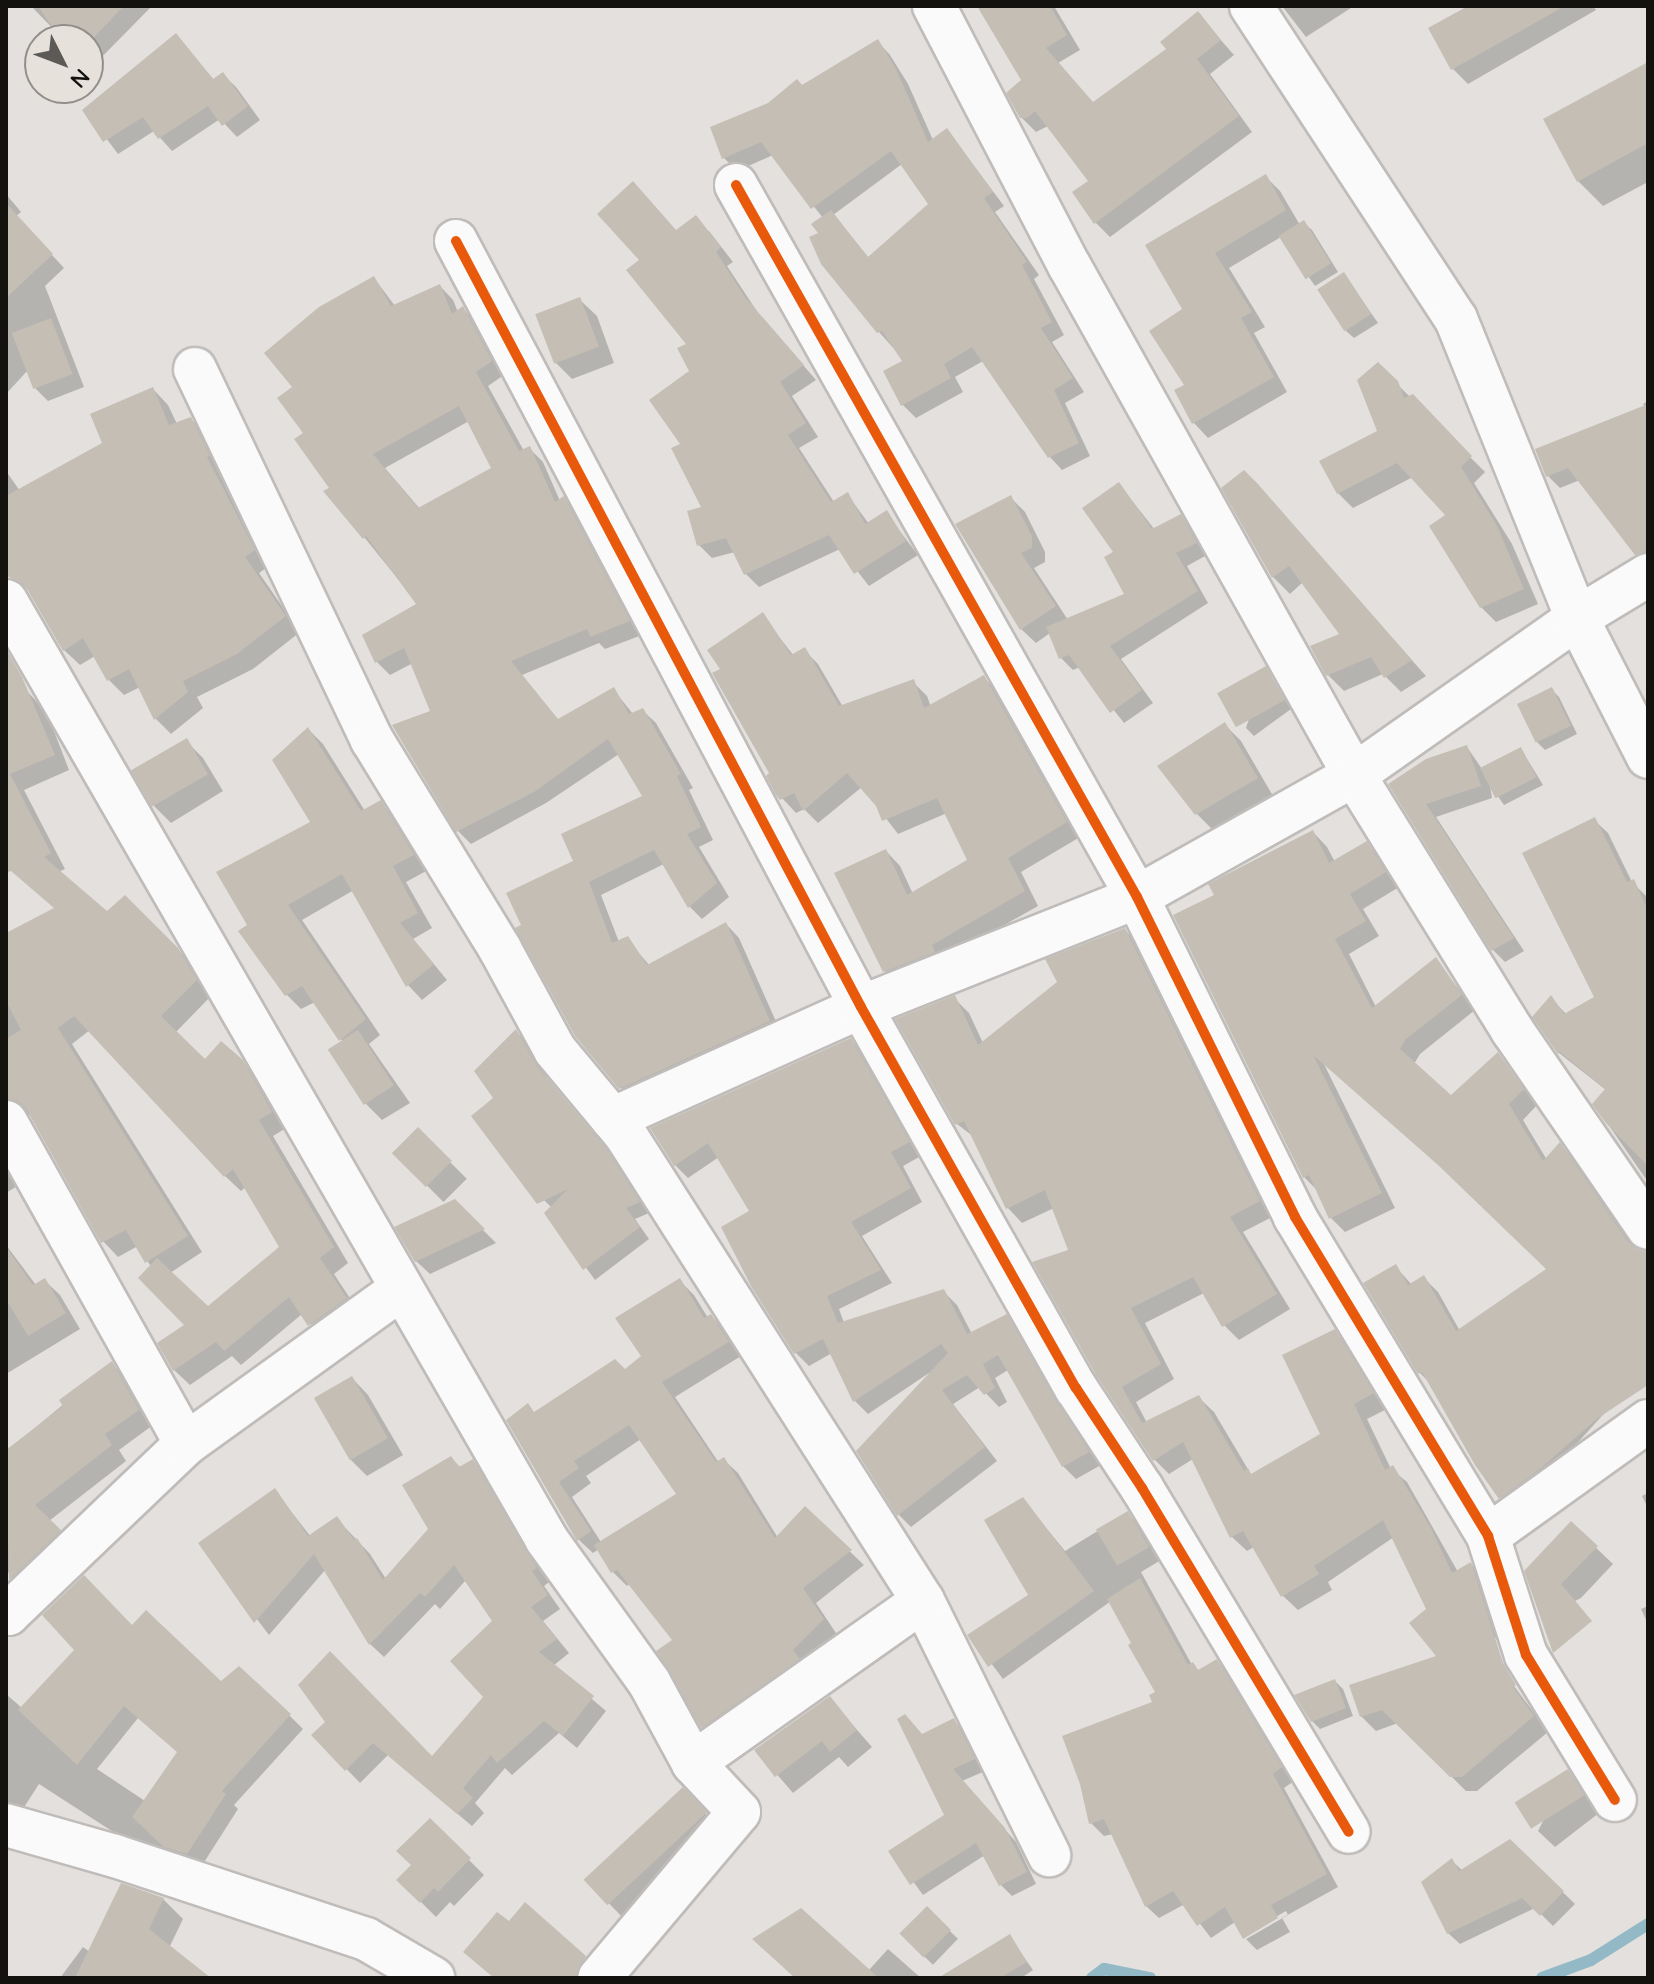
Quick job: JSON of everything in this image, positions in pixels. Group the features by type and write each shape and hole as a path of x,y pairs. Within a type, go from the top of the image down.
{"street":[{"path":"934,6 1069,265 1354,775 1512,1030 1648,1228"},
{"path":"1251,6 1456,319 1577,618 1648,757"},
{"path":"736,185 1137,897 1295,1217 1488,1536 1526,1655 1615,1800"},
{"path":"456,241 861,1007 1076,1388 1142,1488 1349,1832"},
{"path":"195,369 372,740 500,949 555,1050 612,1119 923,1601 1049,1855"},
{"path":"612,1119 861,1007 1137,897 1354,775 1577,618 1648,575"},
{"path":"6,601 547,1540 649,1682 693,1763 739,1812 599,1978"},
{"path":"6,1122 186,1444"},
{"path":"6,1612 8,1614 186,1444 401,1289"},
{"path":"1488,1536 1648,1421"},
{"path":"693,1763 923,1601"},
{"path":"6,1825 115,1856 366,1939 433,1978"}],"building":[{"path":"38,6 124,6 104,27 104,24 50,24"},
{"path":"977,6 1050,6 1067,35 1046,48 1093,102 1166,49 1160,42 1198,11 1221,40 1197,59 1239,116 1094,224 1072,192 1088,181 1035,111 1027,118 1020,118 1006,93 1021,80"},
{"path":"1468,6 1565,6 1451,70 1428,28"},
{"path":"176,33 213,79 223,72 248,106 222,126 208,106 158,139 143,117 103,142 82,110 89,104 104,104 104,92"},
{"path":"878,39 896,69 928,142 947,128 993,192 984,198 1027,262 1022,265 1052,322 1041,328 1073,378 1054,390 1079,443 1048,458 972,347 944,364 951,378 901,406 883,371 902,361 882,331 877,333 821,264 809,237 818,233 811,224 831,210 868,257 928,204 891,151 811,209 761,142 722,159 710,127 768,103 797,79 802,85"},
{"path":"1648,62 1648,143 1577,182 1543,119"},
{"path":"1266,174 1286,210 1215,253 1252,312 1241,318 1274,377 1192,424 1174,390 1184,385 1149,331 1182,309 1145,245"},
{"path":"633,181 676,230 696,215 721,247 716,252 745,297 804,365 780,382 806,423 788,435 831,502 848,492 865,524 887,510 906,541 854,574 829,535 744,575 726,538 697,546 687,511 701,507 671,448 680,444 649,400 689,371 677,348 686,344 626,270 639,260 597,214"},
{"path":"6,203 53,254 6,298"},
{"path":"1304,220 1331,263 1306,279 1279,236"},
{"path":"1344,272 1371,314 1344,331 1317,289"},
{"path":"374,276 391,306 440,284 452,314 463,306 492,361 476,372 519,451 530,446 555,502 564,496 630,621 590,637 587,629 511,661 558,719 614,687 629,714 643,708 681,774 677,776 701,827 687,834 717,883 688,908 654,850 589,882 612,943 628,936 647,965 726,922 770,1021 619,1089 575,1036 515,928 521,925 506,893 573,861 561,834 642,796 608,739 534,792 456,832 392,725 430,711 404,648 375,663 362,635 416,604 366,536 363,539 323,491 329,488 294,439 303,433 277,398 292,387 264,353 319,307","holes":["459,406 491,468 418,508 373,454"]},
{"path":"580,297 599,346 554,364 535,314"},
{"path":"51,318 73,374 33,389 12,333"},
{"path":"1378,362 1398,381 1404,398 1413,394 1472,456 1461,467 1497,526 1524,589 1480,608 1429,526 1445,515 1397,463 1337,494 1319,461 1377,431 1357,380"},
{"path":"153,387 169,425 191,417 210,456 207,457 255,550 245,557 286,616 237,654 183,681 188,692 154,720 129,669 107,681 83,638 63,651 27,589 6,575 6,496 102,443 90,414"},
{"path":"1648,404 1648,551 1635,555 1568,468 1546,477 1535,449"},
{"path":"1244,470 1412,660 1384,678 1371,657 1326,676 1310,646 1339,634 1289,566 1272,578 1221,488"},
{"path":"1119,482 1152,529 1181,514 1197,543 1176,553 1198,591 1110,646 1142,690 1110,713 1069,655 1059,659 1046,627 1124,594 1104,557 1113,552 1082,508"},
{"path":"1011,495 1032,536 1032,548 1021,553 1056,606 1020,630 955,524"},
{"path":"763,612 791,655 805,647 839,706 914,679 924,708 984,675 1067,822 1008,858 1025,891 932,945 935,952 883,972 834,873 886,849 907,895 967,860 937,798 882,821 876,806 847,773 803,811 794,793 780,800 766,776 769,773 712,673 720,669 707,650"},
{"path":"6,649 22,677 55,755 10,774 51,853 44,857 107,911 125,895 178,948 197,980 161,1016 205,1059 221,1041 243,1060 272,1112 259,1120 334,1247 320,1258 347,1298 308,1326 289,1297 224,1351 216,1342 173,1371 157,1343 184,1325 138,1278 157,1258 208,1306 279,1247 233,1169 224,1177 74,1016 58,1028 188,1236 145,1263 126,1230 101,1243 27,1110 18,1101 6,1098 6,1039 21,1030 6,1001 6,933 54,908 11,871 6,873"},
{"path":"1266,666 1285,700 1236,727 1217,693"},
{"path":"1552,687 1571,726 1536,743 1517,704"},
{"path":"1225,722 1258,778 1195,815 1157,766"},
{"path":"308,727 361,811 381,800 414,855 393,866 418,913 400,923 434,964 406,987 342,874 288,905 366,1019 339,1041 302,986 285,996 238,931 247,925 216,872 310,822 272,760"},
{"path":"187,738 208,774 152,807 131,770"},
{"path":"1467,745 1481,786 1426,804 1514,938 1491,951 1388,784 1426,759"},
{"path":"1521,747 1536,777 1495,798 1480,768"},
{"path":"1595,817 1627,882 1634,879 1648,911 1648,1166 1605,1122 1592,1104 1605,1089 1560,1052 1558,1054 1532,1017 1551,995 1564,1014 1594,997 1522,853"},
{"path":"1313,830 1329,863 1367,841 1386,872 1350,894 1366,921 1335,939 1372,1008 1436,957 1462,995 1406,1039 1400,1049 1451,1095 1498,1052 1524,1089 1509,1104 1543,1161 1560,1142 1628,1242 1648,1252 1648,1385 1598,1418 1541,1468 1499,1499 1475,1465 1422,1372 1418,1374 1363,1283 1396,1264 1408,1285 1424,1275 1456,1331 1546,1269 1438,1165 1313,1055 1382,1193 1329,1219 1309,1175 1303,1178 1173,915 1214,895 1208,884"},
{"path":"1125,928 1260,1201 1230,1217 1277,1294 1222,1327 1193,1277 1131,1308 1161,1364 1122,1387 1142,1423 1199,1395 1244,1471 1248,1468 1251,1474 1320,1434 1282,1355 1335,1329 1374,1393 1354,1404 1385,1470 1393,1465 1431,1528 1452,1573 1471,1562 1503,1663 1516,1685 1513,1687 1534,1716 1462,1777 1450,1777 1382,1710 1360,1717 1349,1685 1436,1656 1409,1623 1426,1609 1383,1520 1314,1566 1319,1574 1281,1597 1243,1531 1230,1538 1183,1442 1153,1461 1096,1375 1032,1262 1068,1250 1045,1190 1006,1209 964,1121 955,1125 895,1019 955,995 978,1045 1057,982 1045,959"},
{"path":"516,1029 536,1065 606,1148 640,1202 626,1208 640,1227 583,1270 544,1213 568,1189 537,1204 471,1116 493,1098 474,1071"},
{"path":"358,1030 394,1085 364,1105 328,1050"},
{"path":"851,1038 910,1142 891,1152 911,1188 851,1222 881,1270 827,1296 838,1323 944,1289 967,1334 1007,1314 1089,1452 1062,1467 998,1355 983,1364 995,1388 984,1395 967,1375 942,1390 985,1447 897,1516 856,1451 948,1353 941,1344 853,1402 823,1339 794,1354 752,1288 721,1227 749,1211 708,1143 674,1166 650,1128"},
{"path":"418,1127 452,1161 426,1187 392,1153"},
{"path":"455,1199 485,1229 415,1262 394,1227"},
{"path":"6,1247 33,1285 45,1278 66,1313 28,1336 6,1299"},
{"path":"680,1278 704,1318 711,1314 729,1342 662,1382 716,1462 724,1457 775,1538 805,1506 852,1550 803,1588 824,1619 793,1650 800,1659 701,1728 656,1651 672,1640 617,1570 611,1573 594,1545 676,1494 629,1425 574,1461 579,1468 559,1482 591,1531 577,1541 506,1420 528,1403 534,1412 615,1359 625,1369 641,1356 615,1318"},
{"path":"112,1361 139,1410 105,1434 112,1445 35,1505 61,1530 9,1580 6,1450 63,1406 59,1400"},
{"path":"352,1376 388,1438 350,1460 314,1398"},
{"path":"451,1456 459,1467 473,1459 537,1568 532,1571 548,1595 531,1607 557,1639 539,1652 594,1696 563,1736 544,1721 497,1763 491,1755 463,1788 473,1798 457,1814 373,1743 345,1771 311,1735 325,1722 298,1685 330,1651 432,1756 483,1697 450,1661 492,1621 454,1565 425,1597 420,1593 369,1645 314,1554 254,1623 198,1543 275,1488 308,1536 337,1516 354,1540 357,1538 383,1580 428,1529 402,1485"},
{"path":"1023,1497 1094,1591 988,1667 967,1635 1028,1595 984,1520"},
{"path":"1128,1511 1149,1547 1117,1566 1096,1530"},
{"path":"1571,1521 1598,1546 1561,1584 1592,1621 1553,1653 1524,1571"},
{"path":"84,1575 132,1625 146,1610 221,1681 239,1666 291,1714 222,1791 226,1794 187,1854 164,1847 132,1817 177,1752 124,1706 77,1765 18,1710 74,1650 42,1615"},
{"path":"1140,1578 1188,1665 1193,1662 1198,1670 1217,1659 1282,1767 1273,1774 1327,1874 1271,1905 1278,1918 1243,1939 1225,1907 1197,1926 1173,1891 1145,1907 1104,1819 1089,1824 1080,1784 1062,1736 1152,1702 1149,1695 1155,1692 1128,1645 1131,1643 1107,1599"},
{"path":"1335,1679 1346,1708 1311,1722 1294,1695"},
{"path":"830,1696 857,1730 830,1752 822,1741 775,1777 754,1750"},
{"path":"905,1714 922,1734 954,1718 975,1759 953,1769 1005,1828 1027,1872 999,1886 976,1843 910,1885 888,1851 944,1815 897,1719"},
{"path":"1568,1769 1584,1795 1531,1829 1515,1802"},
{"path":"683,1787 707,1813 607,1905 584,1880"},
{"path":"430,1818 471,1858 438,1892 434,1888 420,1903 396,1880 411,1865 396,1851"},
{"path":"1510,1839 1564,1891 1540,1916 1522,1898 1447,1934 1421,1882 1452,1858 1459,1871"},
{"path":"121,1883 164,1898 149,1929 211,1978 75,1978"},
{"path":"525,1902 586,1956 576,1978 494,1978 463,1952 497,1912 509,1921"},
{"path":"927,1906 951,1930 923,1958 899,1934"},
{"path":"801,1908 879,1978 795,1978 752,1939"},
{"path":"1010,1934 1027,1962 1000,1978 938,1978"}],"waterway":[{"path":"1542,1978 1591,1960 1648,1924"},
{"path":"1092,1978 1104,1969 1150,1978"}],"cycle path":[{"path":"736,185 1137,897 1295,1217 1488,1536 1526,1655 1615,1800"},
{"path":"456,241 861,1007 1076,1388 1142,1488 1349,1832"}]}
